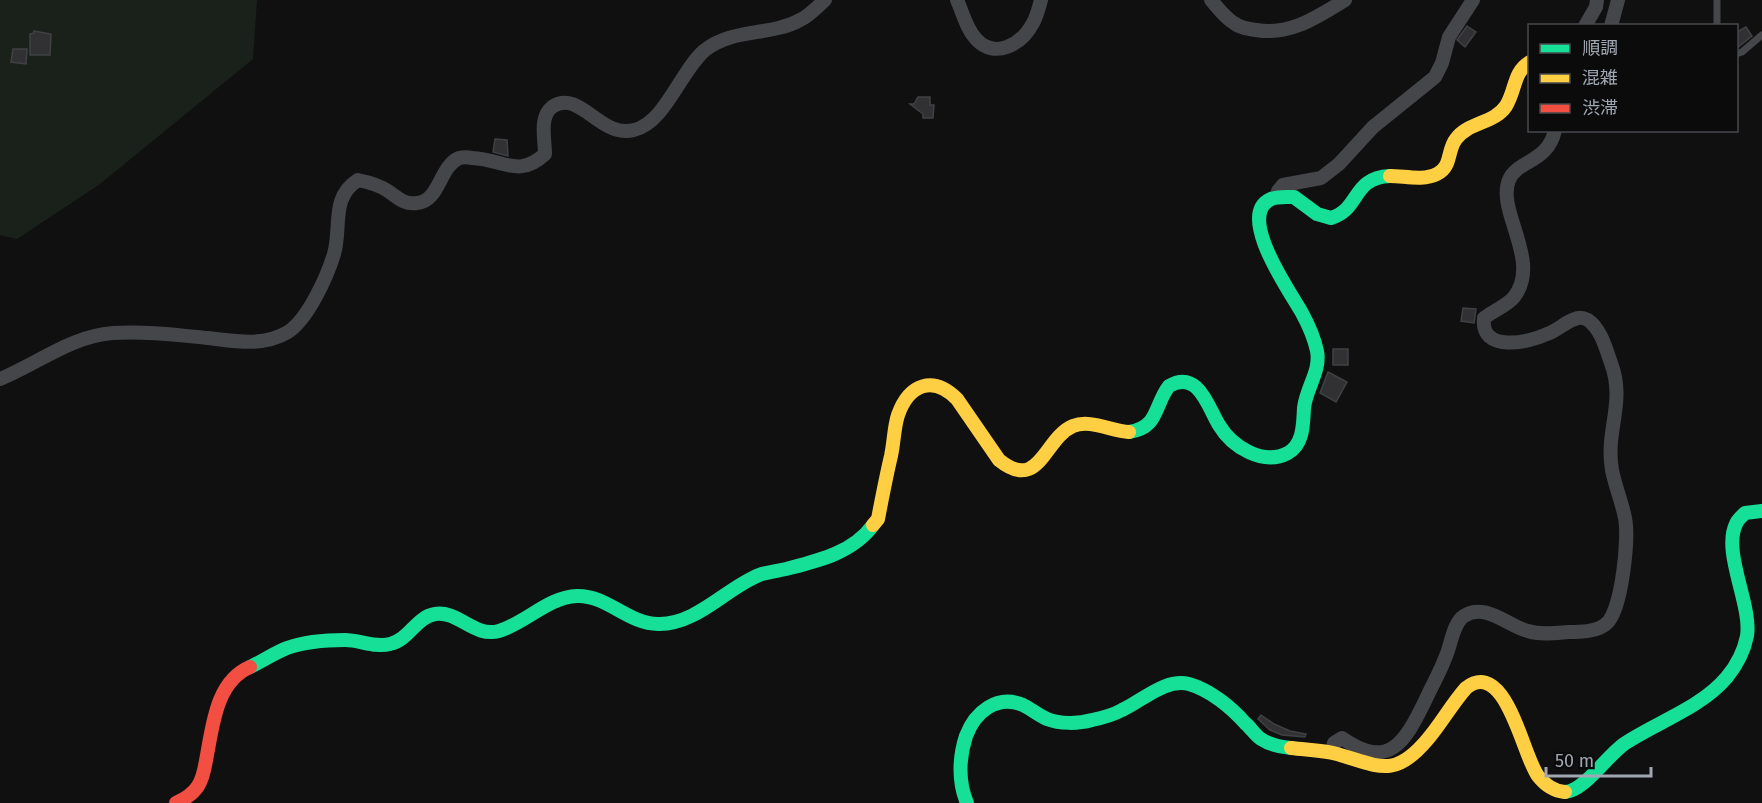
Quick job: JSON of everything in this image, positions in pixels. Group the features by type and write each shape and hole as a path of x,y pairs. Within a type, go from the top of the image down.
{"street":[{"path":"0,379 69,344 97,335 140,333 260,342 288,332 305,313 322,285 334,253 340,201 350,186 358,180 367,181 387,190 398,199 408,203 417,203 426,201 450,165 460,158 475,158 521,168 535,164 545,154 544,118 550,108 563,102 575,103 585,112 619,131 633,131 648,124 671,96 695,60 706,50 718,42 738,35 800,21 825,0"},
{"path":"957,0 968,29 974,38 992,49 1001,50 1023,37 1033,23 1041,0"},
{"path":"1211,0 1233,23 1245,28 1280,32 1316,18 1345,0"},
{"path":"1278,197 1278,191 1283,185 1321,178 1339,164 1373,127 1435,77 1442,63 1449,37 1473,0"},
{"path":"1586,24 1596,7 1597,0"},
{"path":"1612,24 1618,0"},
{"path":"176,803 198,789 224,688 233,676 288,648 346,640 390,644 404,638 420,621 435,614 448,616 475,631 486,633 500,631 563,600 577,596 593,599 651,624 667,624 692,614 761,574 818,561 838,553 870,532 878,519 898,414 913,390 923,384 933,384 948,390 997,459 1008,468 1018,471 1030,469 1040,462 1059,437 1074,425 1086,424 1115,431 1134,432 1145,428 1154,419 1166,388 1175,383 1184,382 1194,385 1203,392 1210,410 1223,430 1252,453 1263,458 1286,455 1295,448 1301,438 1305,423 1307,393 1316,376 1318,360 1314,341 1303,315 1265,245 1259,226 1262,211 1267,202 1278,197 1294,197 1318,215 1324,218 1335,218 1345,213 1367,182 1380,175 1424,177 1439,174 1447,166 1451,146 1458,136 1498,115 1508,104 1514,78 1523,64 1528,63"},
{"path":"1332,752 1334,743 1342,738 1356,747 1378,753 1396,747 1409,732 1445,660 1458,622 1465,615 1479,612 1492,614 1528,631 1575,632 1600,628 1609,621 1617,603 1625,562 1626,520 1612,471 1610,450 1618,400 1616,376 1599,332 1588,320 1581,318 1573,319 1550,334 1532,340 1498,342 1487,335 1483,327 1484,318 1513,299 1522,285 1523,272 1519,241 1506,195 1509,180 1517,170 1539,157 1547,148 1554,132"},
{"path":"967,803 963,795 962,751 967,731 980,712 994,702 1020,704 1048,719 1069,722 1089,721 1119,712 1160,690 1180,683 1195,686 1211,696 1245,722 1260,740 1280,748 1332,752 1375,766 1392,767 1404,762 1442,722 1467,687 1477,682 1486,683 1497,691 1508,706 1536,775 1545,787 1562,792 1574,790 1630,739 1689,708 1724,680 1740,654 1748,634 1747,613 1733,553 1734,525 1739,516 1751,510 1762,511"}],"lane":[{"path":"1717,0 1717,24"},
{"path":"1738,54 1762,35"}],"shaded area":[{"path":"0,0 257,0 253,59 100,184 17,239 0,235"}],"building":[{"path":"1467,26 1476,32 1465,47 1457,40"},
{"path":"1746,27 1752,36 1738,47 1738,31"},
{"path":"34,31 51,34 50,55 30,55 30,34"},
{"path":"13,49 27,49 26,64 11,62"},
{"path":"918,97 930,97 930,105 934,105 933,118 923,118 923,114 910,104 914,104"},
{"path":"495,139 507,140 508,156 493,152"},
{"path":"1463,308 1476,309 1474,323 1461,321"},
{"path":"1333,349 1348,349 1348,365 1333,365"},
{"path":"1328,372 1347,382 1336,402 1320,393"},
{"path":"1261,715 1290,731 1306,734 1305,737 1282,735 1270,730 1258,719"}],"traffic: fast":[{"path":"1129,432 1139,430 1151,421 1169,386 1179,382 1188,382 1201,392 1219,425 1240,447 1259,456 1268,457 1288,453 1293,449 1302,433 1305,401 1318,358 1313,336 1278,272 1262,237 1259,221 1262,208 1271,199 1294,197 1317,214 1331,218 1341,214 1369,182 1390,176"},
{"path":"1565,792 1580,786 1624,744 1705,697 1730,673 1739,658 1747,636 1745,609 1735,564 1733,536 1737,523 1745,513 1762,511"},
{"path":"250,667 287,648 308,643 351,640 379,645 397,642 423,619 435,614 451,616 482,631 499,631 566,597 588,597 598,600 647,623 672,623 698,613 759,575 810,563 845,549 865,535 873,525"},
{"path":"967,803 960,770 966,736 981,713 988,707 1004,702 1023,705 1052,721 1081,722 1115,713 1171,684 1189,684 1205,690 1220,700 1261,739 1268,743 1291,748"}],"traffic: slow":[{"path":"1390,176 1426,177 1442,171 1453,143 1461,133 1495,116 1506,106 1520,71 1528,63"},
{"path":"873,525 878,519 898,415 908,396 923,386 939,387 957,399 999,460 1013,469 1024,470 1033,467 1063,432 1073,426 1086,424 1129,432"},
{"path":"1291,748 1331,753 1375,765 1395,765 1405,760 1427,740 1466,688 1480,682 1492,686 1502,697 1538,776 1550,787 1565,792"}],"traffic: jam":[{"path":"176,803 191,794 200,782 218,704 223,693 239,673 250,667"}]}
